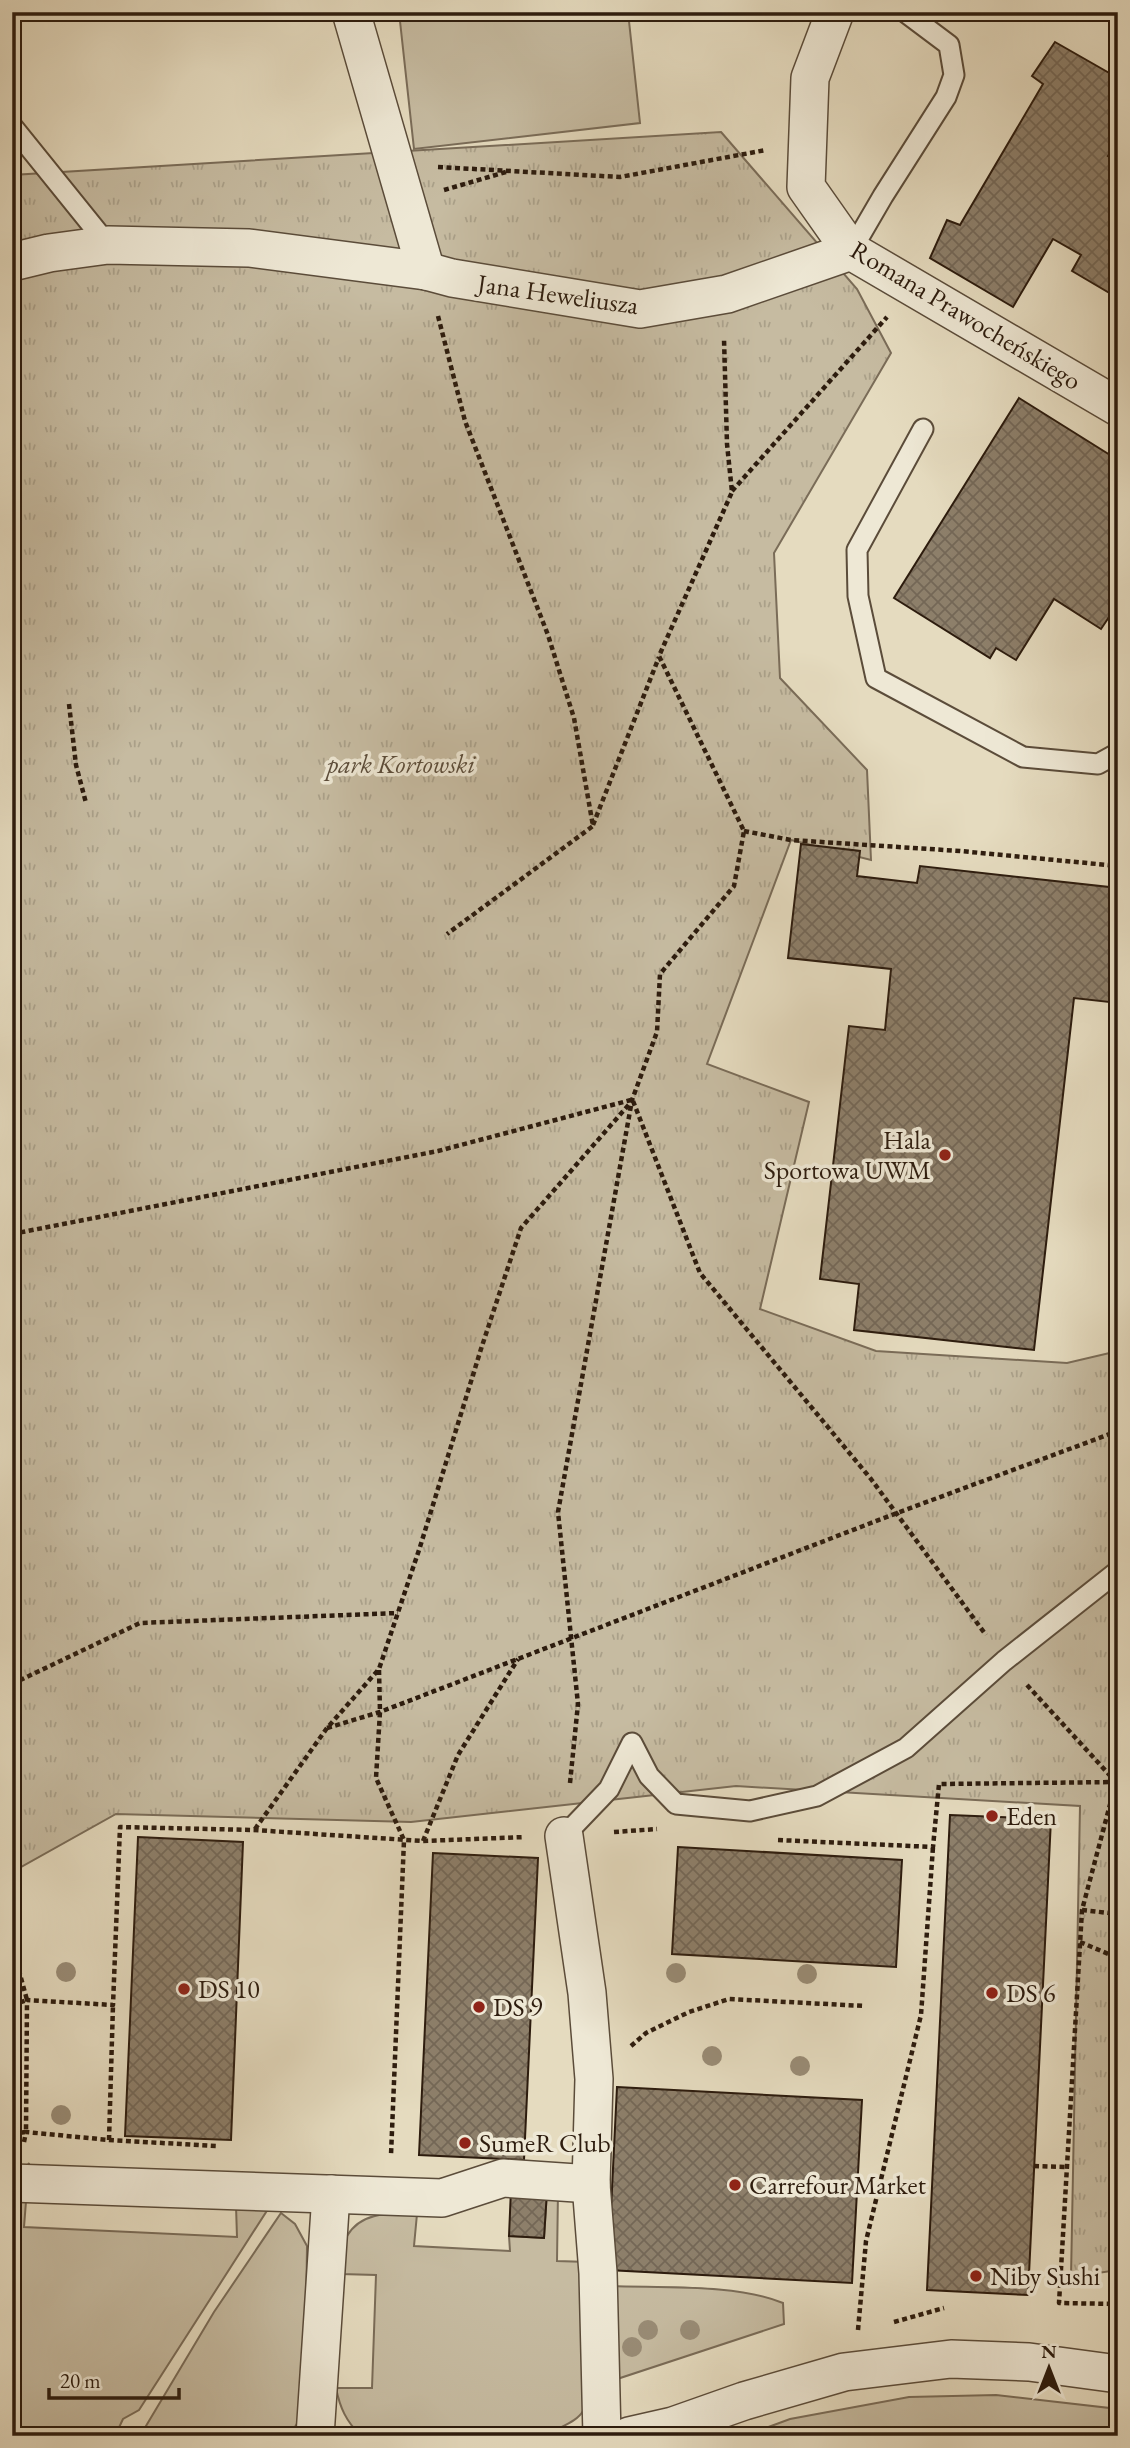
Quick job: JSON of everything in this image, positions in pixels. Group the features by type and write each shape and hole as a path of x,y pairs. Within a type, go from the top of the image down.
{"street":[{"path":"351,12 426,271"},
{"name":"Romana Prawocheńskiego","path":"835,12 810,78 806,187 851,251 1118,407"},
{"name":"Jana Heweliusza","path":"12,262 49,253 108,245 248,248 426,271 452,278 640,309 727,293 851,251"},
{"path":"564,1836 587,1993 594,2079 591,2184 598,2273 602,2436"},
{"path":"12,2183 442,2198 503,2178 591,2184"},
{"path":"315,2436 331,2194"},
{"path":"629,2436 673,2426 844,2372 951,2359 1029,2362 1118,2374"}],"lane":[{"path":"851,251 946,97 954,75 949,45 905,12"},
{"path":"12,126 108,245"},
{"path":"923,429 858,550 858,596 876,678 1023,757 1098,764 1118,753"},
{"path":"564,1836 608,1788 632,1743 649,1776 676,1804 750,1811 817,1797 906,1748 1004,1661 1118,1571"}],"path":[{"path":"387,136 436,166 620,177 770,149"},
{"path":"406,201 511,171"},
{"path":"426,271 465,421 548,635 575,718 593,826"},
{"path":"447,934 593,826 659,656 732,492 890,314"},
{"path":"724,339 727,444 732,492"},
{"path":"564,1836 578,1704 558,1512 632,1100 657,1032 660,974 734,886 744,831 659,656"},
{"path":"69,704 76,765 86,803"},
{"path":"744,831 791,840 1118,866"},
{"path":"12,1234 438,1151 632,1100"},
{"path":"632,1100 700,1273 872,1479 1004,1661 1117,1782"},
{"path":"391,2158 404,1840 376,1778 380,1712 379,1669 521,1228 632,1100"},
{"path":"327,1728 380,1712 1118,1431"},
{"path":"12,1684 140,1623 398,1613"},
{"path":"423,1841 458,1755 519,1658"},
{"path":"254,1829 327,1728 379,1669"},
{"path":"870,2329 858,2332 866,2241 921,2015 939,1784 1117,1782"},
{"path":"1117,1782 1082,1910 1059,2303 1118,2304"},
{"path":"108,2140 120,1827 254,1829 423,1841 662,1829"},
{"path":"774,1839 933,1847"},
{"path":"1082,1910 1118,1914"},
{"path":"1080,1941 1118,1958"},
{"path":"12,1945 27,2000 26,2132 12,2134"},
{"path":"594,2079 646,2033 689,2012 729,1999 865,2006"},
{"path":"12,2006 27,2000 113,2005"},
{"path":"1034,2166 1066,2167"},
{"path":"882,2325 944,2308"}],"green space":[{"path":"399,12 628,12 640,123 414,149"},
{"name":"park Kortowski","path":"721,132 857,289 891,353 774,553 780,678 867,770 871,860 791,840 707,1064 809,1102 760,1309 876,1351 1067,1363 1118,1351 1118,2270 1071,2277 1080,1806 736,1786 411,1822 116,1814 12,1872 12,175"},
{"path":"29,2163 24,2227 237,2237 236,2206 268,2209 139,2410 123,2419 115,2436 12,2436 12,2191"},
{"path":"547,2191 558,2191 557,2261 588,2262 588,2383 581,2414 556,2430 361,2436 344,2414 336,2388 372,2388 376,2275 341,2274 345,2240 353,2228 378,2215 417,2214 414,2246 510,2251 509,2236 544,2238"},
{"path":"281,2213 295,2224 307,2246 305,2392 295,2427 286,2436 140,2436 214,2312"},
{"path":"611,2286 699,2288 765,2297 783,2303 784,2324 611,2381"},
{"path":"996,2395 1118,2409 1118,2436 744,2436 790,2419 909,2397"}],"building":[{"path":"1055,42 1118,78 1118,139 1108,156 1118,161 1118,298 1072,271 1081,255 1053,239 1013,307 930,258 947,220 960,225 1043,84 1032,76"},
{"path":"1019,398 1118,460 1118,618 1111,614 1101,629 1054,599 1016,660 996,648 990,658 894,598"},
{"name":"Hala Sportowa UWM","path":"801,844 860,851 857,876 917,883 920,866 1118,888 1118,1003 1074,998 1034,1350 854,1330 859,1284 820,1279 849,1026 885,1030 891,969 788,958"},
{"name":"DS 6","path":"950,1815 1051,1819 1028,2295 927,2290"},
{"name":"DS 10","path":"138,1837 243,1842 231,2140 125,2136"},
{"path":"678,1847 902,1860 896,1967 672,1954"},
{"name":"DS 9","path":"433,1853 538,1858 524,2160 419,2155"},
{"name":"Carrefour Market","path":"617,2087 862,2100 852,2283 608,2270"},
{"path":"511,2189 547,2191 544,2238 509,2236"}],"place":[{"name":"Hala Sportowa UWM","path":"945,1155"},
{"name":"Eden","path":"992,1816"},
{"name":"DS 10","path":"184,1989"},
{"name":"DS 6","path":"992,1993"},
{"name":"DS 9","path":"479,2007"},
{"name":"SumeR Club","path":"465,2143"},
{"name":"Carrefour Market","path":"735,2185"},
{"name":"Niby Sushi","path":"976,2276"}]}
